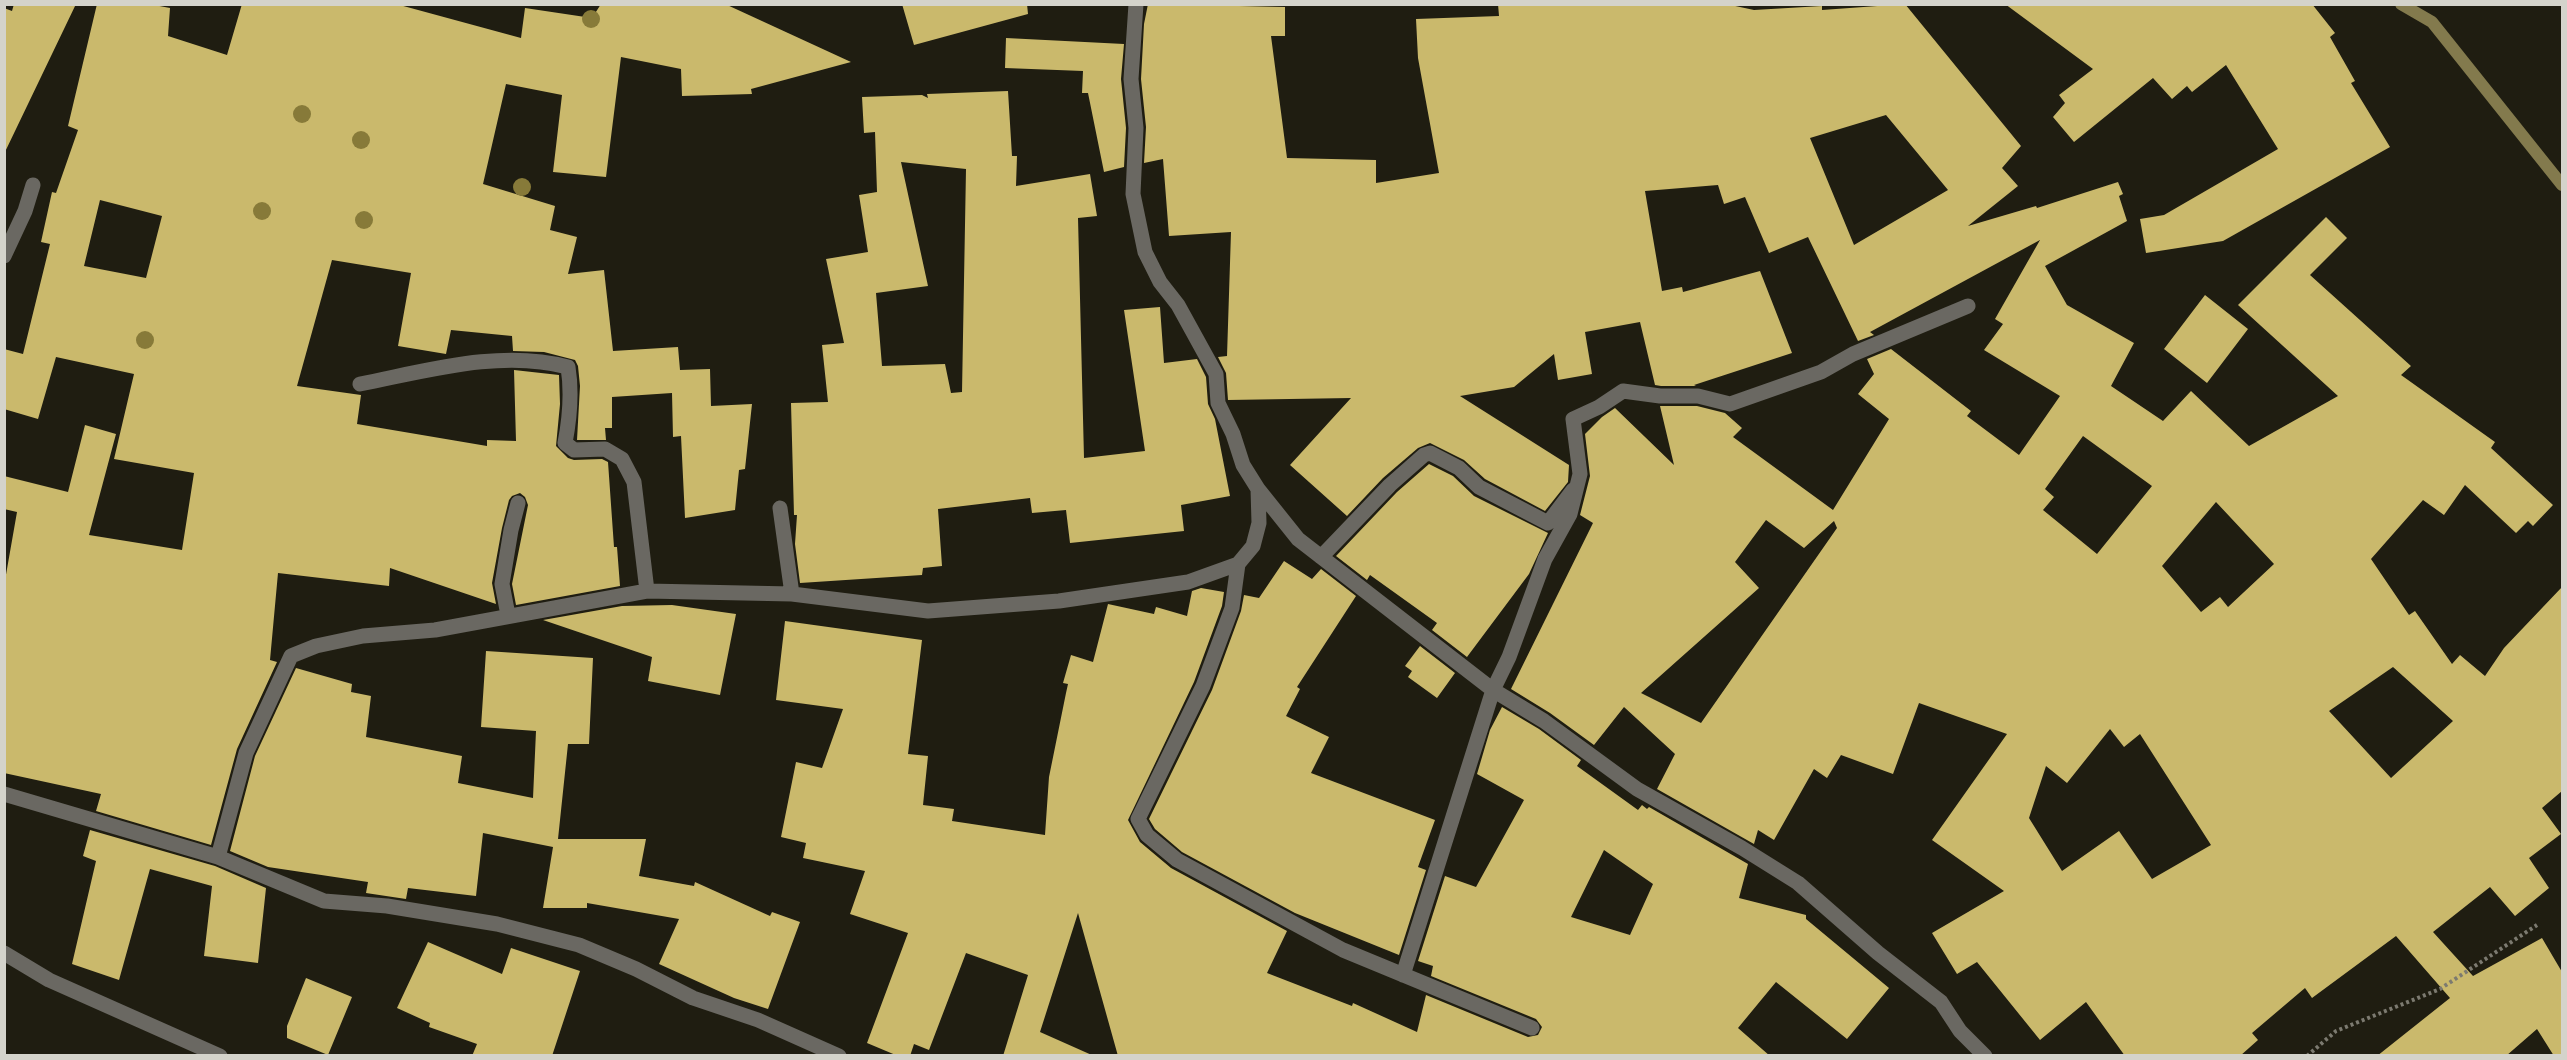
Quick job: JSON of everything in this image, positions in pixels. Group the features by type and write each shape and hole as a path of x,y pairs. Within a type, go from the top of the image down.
{"street":[{"path":"1136,4 1131,79 1136,128 1133,194 1145,252 1160,282 1178,305 1216,374 1218,403 1233,434 1243,465 1258,489 1298,538 1493,690 1544,721 1637,789 1742,848 1798,883 1878,953 1941,1002 1960,1031 1985,1056"},
{"path":"4,256 25,211 33,185"},
{"path":"1573,419 1599,407 1623,391 1660,396 1698,396 1730,404 1821,372 1853,354 1968,306"},
{"path":"360,384 481,361 550,362 568,367 571,384 569,422 565,443 574,450 605,449 622,459 634,482 647,591"},
{"path":"1321,557 1390,486 1424,455 1430,453 1459,468 1479,487 1548,523 1577,484 1573,419"},
{"path":"1403,975 1493,690 1509,657 1545,559 1570,514 1580,474 1573,419"},
{"path":"218,857 246,753 291,656 316,646 363,636 435,630 647,591 792,594 928,611 1059,601 1188,582 1238,564 1253,546 1259,523 1258,489"},
{"path":"508,615 502,584 518,503"},
{"path":"780,508 792,594"},
{"path":"1238,564 1232,608 1203,686 1138,819 1147,835 1177,861 1343,950 1532,1028"},
{"path":"4,794 218,857 324,901 387,906 497,924 579,945 693,998 758,1020 839,1056"},
{"path":"4,953 49,980 220,1056"}],"path":[{"path":"2307,1056 2336,1031 2440,989 2537,925"}],"building":[{"path":"14,4 76,4 4,154 4,8 12,11"},
{"path":"97,4 149,4 170,8 168,36 227,55 242,4 396,4 521,38 525,8 592,18 601,4 725,4 851,62 751,89 752,94 682,96 681,69 621,57 606,177 553,172 562,95 506,84 483,184 555,206 550,230 577,237 568,274 604,270 613,351 678,347 680,370 710,369 711,406 752,404 745,469 739,470 735,510 685,518 681,436 673,437 672,393 612,397 612,428 605,428 606,440 577,440 580,386 578,366 575,360 544,352 513,351 512,336 451,330 446,354 398,346 411,273 332,260 297,386 361,395 357,424 487,446 487,440 516,441 514,370 559,375 560,404 556,446 568,458 574,460 602,459 608,462 614,547 617,547 620,586 516,605 512,584 528,505 525,497 520,493 509,500 502,528 492,583 496,604 390,568 389,586 278,573 270,660 277,662 237,749 211,845 96,811 101,794 4,773 4,586 17,512 4,509 4,476 68,492 85,425 116,434 89,535 182,550 194,473 114,459 134,374 56,357 38,419 4,409 4,349 23,354 50,244 41,242 52,192 56,193 78,130 68,126","holes":["100,200 162,216 146,278 84,266"]},
{"path":"902,4 1027,4 1028,14 914,45"},
{"path":"1148,4 1285,7 1285,36 1271,36 1287,158 1376,160 1376,183 1439,173 1418,58 1416,19 1499,16 1498,4 1726,4 1754,10 1822,6 1822,10 1905,4 2021,146 2002,168 2018,186 1968,226 2036,206 2037,208 2118,182 2123,194 2119,196 2127,221 2045,266 2067,305 2134,343 2111,386 2163,421 2191,391 2249,446 2338,396 2238,305 2326,217 2347,238 2310,275 2411,366 2401,375 2495,442 2491,448 2553,505 2533,526 2528,521 2516,533 2465,485 2444,515 2423,500 2371,559 2409,615 2415,611 2452,664 2460,655 2485,676 2504,648 2562,587 2562,791 2542,808 2561,834 2529,858 2549,888 2515,916 2490,887 2433,932 2473,976 2542,938 2562,972 2562,1056 2554,1056 2537,1029 2506,1056 2377,1056 2450,998 2396,936 2312,998 2305,988 2252,1033 2258,1040 2240,1056 2125,1056 2086,1002 2040,1040 1977,962 1957,974 1932,933 2004,891 1932,840 2007,734 1919,703 1893,774 1841,755 1827,778 1814,769 1774,840 1758,830 1754,844 1657,789 1675,754 1624,707 1594,745 1550,713 1511,689 1593,523 1580,515 1590,476 1585,434 1615,408 1674,465 1660,406 1697,406 1725,413 1742,428 1733,437 1833,510 1889,419 1858,394 1874,374 1867,359 1891,349 1971,411 1967,416 2019,455 2060,396 1984,350 2003,324 1995,319 2040,240 1870,332 1874,335 1858,341 1808,237 1769,253 1745,197 1724,204 1718,185 1645,191 1662,291 1682,287 1683,292 1760,271 1792,353 1694,385 1696,386 1661,386 1655,385 1640,322 1585,332 1592,374 1558,380 1554,354 1514,387 1460,396 1569,465 1568,482 1545,511 1485,479 1464,460 1430,443 1418,448 1383,478 1347,516 1290,465 1351,398 1228,400 1226,373 1218,357 1227,356 1231,232 1169,236 1163,159 1144,163 1146,127 1141,79 1144,24","holes":["1886,115 1948,190 1854,245 1810,138","2083,436 2152,486 2097,554 2043,510 2054,497 2045,489","2216,502 2274,564 2228,607 2220,597 2201,612 2162,566","1766,520 1804,548 1834,521 1837,528 1701,723 1641,693 1759,588 1735,562","2393,667 2453,721 2391,778 2329,711","2110,729 2124,747 2140,734 2211,845 2152,879 2119,831 2062,871 2029,818 2046,766 2067,783"]},
{"path":"2005,4 2312,4 2335,33 2330,37 2355,81 2351,83 2390,147 2223,241 2146,253 2140,219 2164,215 2278,149 2226,65 2192,92 2187,86 2172,99 2153,78 2074,142 2053,117 2065,103 2059,95 2093,69"},
{"path":"1006,38 1124,44 1121,79 1126,128 1124,167 1104,172 1088,93 1082,93 1083,71 1005,68"},
{"path":"1008,91 1012,156 1017,156 1016,186 1090,174 1097,216 1078,218 1084,458 1145,451 1124,310 1160,307 1164,363 1197,359 1206,377 1208,404 1215,419 1230,496 1181,505 1184,531 1070,543 1066,510 1032,513 1030,498 938,509 942,566 923,568 922,575 800,583 795,544 797,515 794,515 791,403 828,402 822,345 844,343 826,259 868,252 859,195 877,192 875,132 864,133 862,97 922,95 928,98 927,94","holes":["901,162 966,169 962,392 951,393 945,364 882,366 876,293 928,286"]},
{"path":"2205,295 2248,329 2207,383 2164,349"},
{"path":"1429,464 1453,476 1474,496 1548,533 1529,574 1467,657 1432,630 1437,623 1370,575 1367,580 1336,556 1397,492"},
{"path":"1284,561 1312,579 1321,569 1356,596 1297,687 1300,689 1286,716 1329,737 1311,773 1435,820 1418,867 1426,870 1399,955 1295,913 1182,852 1155,829 1149,819 1212,690 1241,611 1244,595 1259,598"},
{"path":"1201,588 1224,592 1222,606 1194,682 1128,820 1140,842 1171,868 1287,931 1267,973 1352,1006 1353,1003 1417,1032 1426,995 1528,1037 1538,1035 1542,1027 1536,1019 1431,976 1433,966 1418,961 1445,876 1476,887 1524,800 1477,774 1490,730 1502,707 1539,729 1581,760 1577,766 1638,810 1642,805 1647,809 1649,807 1748,864 1739,898 1806,915 1806,919 1889,988 1847,1039 1776,982 1738,1028 1770,1056 1118,1056 1078,913 1040,1032 1094,1056 1003,1056 1028,975 966,953 929,1050 914,1044 910,1056 898,1056 867,1043 908,933 850,914 865,871 803,858 806,843 781,837 796,762 822,768 843,709 776,700 785,621 922,640 908,754 928,756 923,805 954,809 952,821 1045,835 1049,777 1068,684 1063,683 1071,655 1093,662 1108,604 1154,614 1156,607 1187,616 1192,591","holes":["1604,850 1653,884 1630,935 1571,917"]},
{"path":"672,605 736,614 720,695 648,681 652,657 543,620 622,606"},
{"path":"1420,646 1455,673 1437,698 1408,677 1412,671 1405,666"},
{"path":"486,651 593,658 589,744 568,744 558,839 646,839 639,876 694,886 695,882 770,916 772,912 800,922 768,1009 734,998 659,964 679,919 587,903 587,908 543,908 553,847 483,833 476,896 408,888 406,899 366,893 368,882 268,867 230,851 255,756 296,668 352,684 351,692 371,696 366,737 462,756 458,783 533,798 536,731 481,727"},
{"path":"90,830 215,866 266,888 258,963 204,956 212,886 150,869 119,980 72,964 96,861 83,856"},
{"path":"428,942 502,974 511,948 580,971 552,1056 472,1056 477,1044 429,1027 430,1023 397,1008"},
{"path":"306,978 352,997 328,1055 287,1038 287,1026"}],"waterway":[{"path":"2401,4 2432,22 2562,185"}]}
